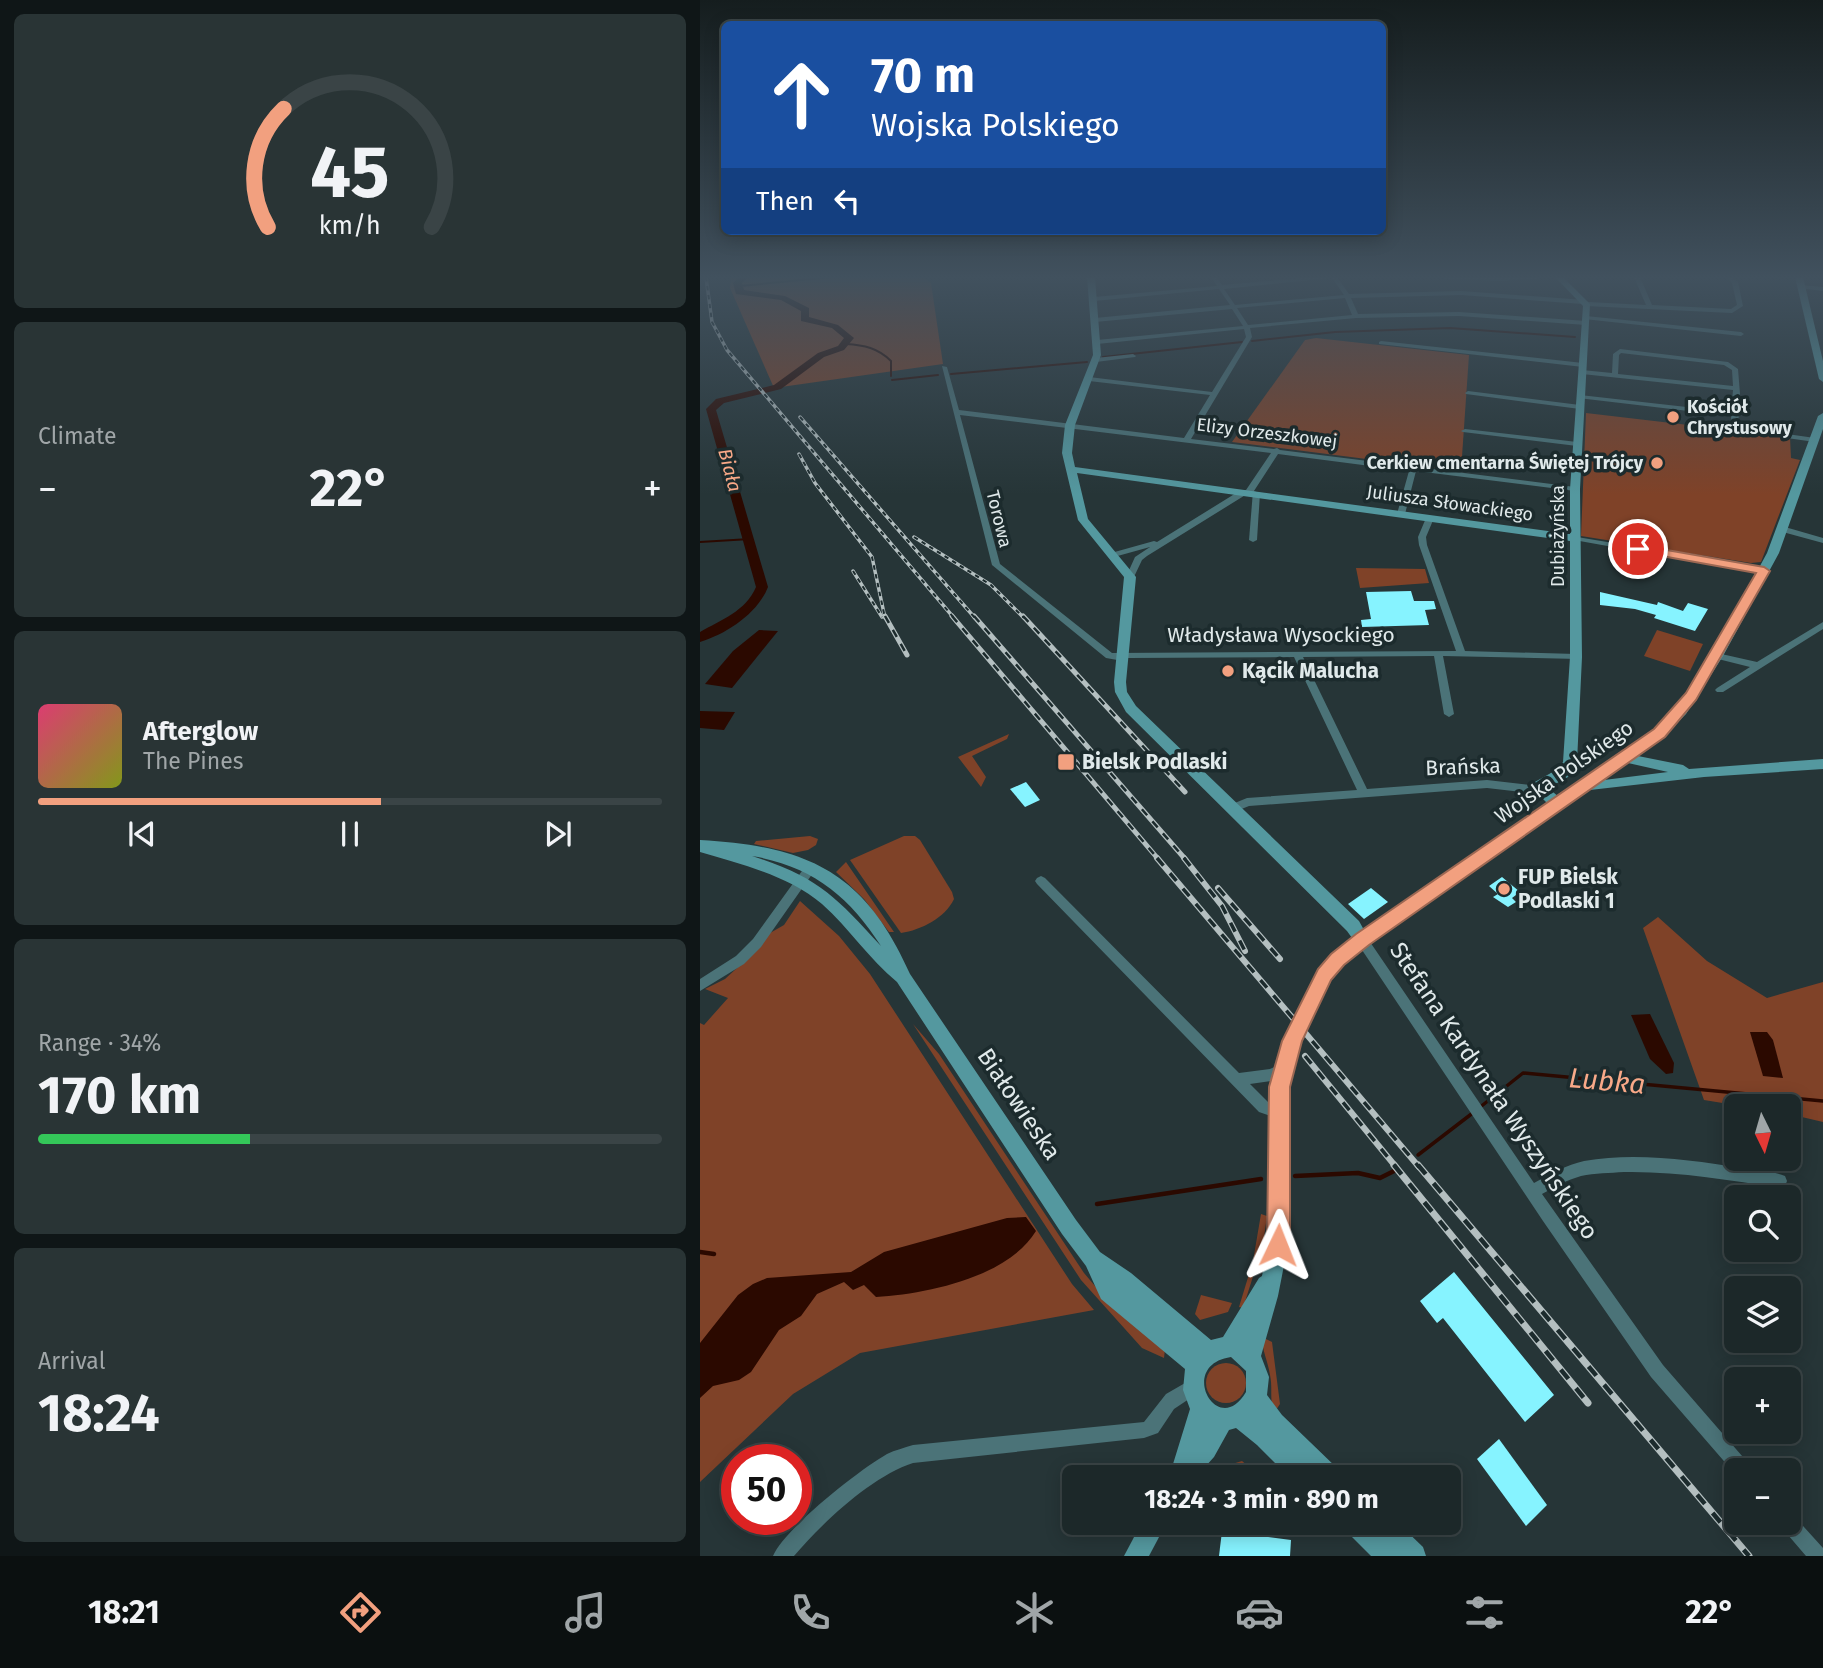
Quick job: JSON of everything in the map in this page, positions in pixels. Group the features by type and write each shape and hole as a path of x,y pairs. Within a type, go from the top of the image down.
{"street":[{"path":"1097,350 1096,360 1070,425 1067,441 1070,468 1083,520 1130,577"},
{"path":"1188,439 1243,350"},
{"path":"1434,350 1583,368 1615,375 1737,388"},
{"name":"Dubiażyńska","path":"1538,790 1538,787 1563,773 1570,762 1576,657 1575,489 1584,350"},
{"path":"1816,350 1823,379"},
{"path":"1615,375 1616,354 1620,351 1726,363 1735,369 1737,388 1734,429 1815,440"},
{"path":"1096,360 1133,356"},
{"name":"Torowa","path":"943,367 996,565 1109,656 1123,656"},
{"path":"1089,379 1215,394"},
{"path":"1468,393 1734,414"},
{"name":"Elizy Orzeszkowej","path":"956,412 1575,489"},
{"name":"Wojska Polskiego","path":"1250,1358 1269,1296 1278,1245 1279,1112 1283,1069 1292,1041 1319,984 1337,960 1362,940 1640,749 1681,711 1717,656 1764,571 1823,416"},
{"path":"1465,431 1577,444"},
{"path":"1130,577 1138,559 1164,540 1249,492 1277,450"},
{"name":"Juliusza Słowackiego","path":"1070,468 1574,538 1764,571"},
{"path":"1401,514 1413,468"},
{"path":"1249,492 1253,540"},
{"path":"1430,518 1422,537 1423,545 1462,654"},
{"path":"1782,529 1823,541"},
{"path":"1114,555 1164,540"},
{"name":"Stefana Kardynała Wyszyńskiego","path":"1130,577 1120,682 1125,700 1353,926 1532,1192 1657,1371 1733,1458"},
{"path":"1720,690 1823,625"},
{"path":"1438,653 1448,714"},
{"name":"Władysława Wysockiego","path":"1123,656 1438,653 1576,657"},
{"path":"1297,654 1364,793"},
{"path":"1717,656 1757,665"},
{"path":"1640,749 1649,764"},
{"path":"1626,758 1665,769 1704,772"},
{"path":"1626,758 1632,771 1647,780"},
{"path":"1588,785 1704,772 1823,764"},
{"name":"Brańska","path":"1234,808 1247,802 1487,785 1538,790"},
{"path":"1538,790 1558,805"},
{"name":"Białowieska","path":"700,847 806,874 846,891 895,954 903,978 1069,1227 1093,1259 1123,1277 1188,1337 1206,1372"},
{"path":"700,986 740,960 769,927 806,874"},
{"path":"1041,881 1264,1107 1279,1112"},
{"path":"1238,1079 1271,1075 1283,1069"},
{"path":"1532,1192 1583,1169 1617,1164 1727,1173 1780,1181"},
{"path":"782,1556 824,1512 856,1485 894,1460 936,1450 1144,1430 1152,1427 1163,1406 1206,1372 1271,1278"},
{"path":"1192,1465 1230,1418 1255,1397 1258,1380 1250,1358 1206,1372"},
{"path":"1206,1372 1214,1418 1230,1418 1265,1437 1294,1465"},
{"path":"1184,1465 1206,1372"},
{"path":"1255,1397 1274,1423 1318,1465"},
{"path":"1136,1556 1148,1535"},
{"path":"1366,1535 1388,1556"},
{"path":"1392,1535 1414,1556"},
{"path":"1799,1535 1818,1556"}],"shaded area":[{"path":"757,350 941,350 943,364 774,388"},
{"path":"1298,350 1421,350 1469,355 1461,471 1232,442"},
{"path":"1586,413 1790,437 1791,458 1800,460 1761,562 1751,563 1581,536"},
{"path":"1356,568 1425,569 1429,583 1360,588"},
{"path":"759,630 778,631 732,688 705,684 733,651"},
{"path":"1657,630 1703,644 1690,671 1644,656"},
{"path":"700,711 735,712 724,730 700,728"},
{"path":"1009,734 1007,739 972,756 986,777 981,787 958,757"},
{"path":"810,836 818,839 816,845 793,853 754,844 756,841"},
{"path":"904,836 915,836 920,840 954,899 945,912 932,922 901,933 850,860"},
{"path":"846,862 894,932 889,932 864,899 836,872"},
{"path":"800,901 839,936 870,974 1072,1284 1094,1310 860,1353 793,1394 740,1444 721,1444 721,1462 700,1482 700,1023 704,1025 728,998 705,989 725,979 770,933 784,925"},
{"path":"1658,917 1707,961 1767,998 1823,982 1823,1122 1801,1117 1801,1094 1724,1094 1724,1103 1704,1100 1643,928"},
{"path":"1650,1014 1674,1063 1673,1073 1666,1074 1650,1059 1631,1015"},
{"path":"913,1024 939,1054 1084,1273 1106,1299 1165,1349 1164,1358 1142,1348 1081,1280"},
{"path":"1750,1032 1767,1032 1773,1040 1783,1078 1763,1076"},
{"path":"1261,1214 1267,1216 1263,1245 1243,1308 1239,1307 1253,1261"},
{"path":"1026,1217 1036,1231 1023,1247 987,1271 965,1280 919,1292 876,1297 864,1285 853,1290 844,1282 817,1294 801,1316 779,1330 751,1372 739,1380 713,1386 700,1398 700,1343 738,1295 753,1284 767,1278 851,1272 884,1252 1007,1218"},
{"path":"1201,1295 1232,1303 1228,1312 1200,1320 1195,1314"},
{"path":"1262,1337 1272,1342 1280,1404 1274,1413 1271,1380"},
{"path":"1226,1363 1240,1369 1246,1383 1240,1397 1226,1403 1212,1397 1206,1383 1212,1369"},
{"path":"1242,1461 1247,1465 1229,1465"}],"building":[{"path":"1411,591 1414,601 1434,601 1436,609 1425,610 1429,625 1362,627 1361,620 1371,619 1366,592"},
{"path":"1600,592 1657,605 1658,602 1683,611 1688,603 1708,609 1695,631 1635,609 1600,605"},
{"path":"1026,782 1040,800 1025,807 1010,789"},
{"name":"FUP Bielsk Podlaski 1","path":"1502,877 1520,892 1512,898 1516,902 1508,907 1493,897 1498,894 1489,886"},
{"path":"1371,888 1388,902 1364,919 1348,904"},
{"path":"1454,1272 1554,1395 1525,1422 1443,1318 1437,1323 1420,1301"},
{"path":"1499,1439 1547,1505 1526,1526 1477,1459"},
{"path":"1222,1535 1253,1535 1291,1540 1290,1556 1219,1556"}],"waterway":[{"name":"Biała","path":"700,638 745,611 762,587 711,409 720,401 777,387 821,355 836,350"},
{"path":"874,350 891,361 891,376"},
{"path":"1103,357 1171,350"},
{"path":"951,374 1087,362"},
{"path":"892,380 938,375"},
{"path":"700,542 750,539"},
{"name":"Lubka","path":"1479,1108 1523,1073 1823,1101"},
{"name":"Lubka","path":"1418,1155 1474,1112"},
{"name":"Lubka","path":"1295,1176 1358,1173 1380,1178 1394,1171"},
{"name":"Lubka","path":"1097,1204 1261,1179"},
{"path":"700,1252 714,1254"}],"railway":[{"path":"727,350 954,618"},
{"path":"800,417 975,618"},
{"path":"799,454 815,483 872,557 885,618"},
{"path":"914,537 991,585 1024,618"},
{"path":"853,571 882,617"},
{"path":"885,616 907,655"},
{"path":"952,616 1159,860"},
{"path":"974,616 1186,860"},
{"path":"1023,616 1185,792"},
{"path":"1157,858 1419,1167"},
{"path":"1184,858 1222,906 1245,951"},
{"path":"1218,888 1280,959"},
{"path":"1305,1056 1396,1167"},
{"path":"1394,1165 1588,1403"},
{"path":"1418,1165 1749,1556"}],"place":[{"name":"Kościół Chrystusowy","path":"1673,417"},
{"name":"Cerkiew cmentarna Świętej Trójcy","path":"1657,463"},
{"name":"Kącik Malucha","path":"1228,671"},
{"name":"Bielsk Podlaski","path":"1066,762"},
{"name":"FUP Bielsk Podlaski 1","path":"1504,889"}],"route":[{"path":"1278,1245 1280,1087 1292,1041 1324,974 1362,940 1660,733 1681,711 1717,656 1764,571 1638,549"}]}
